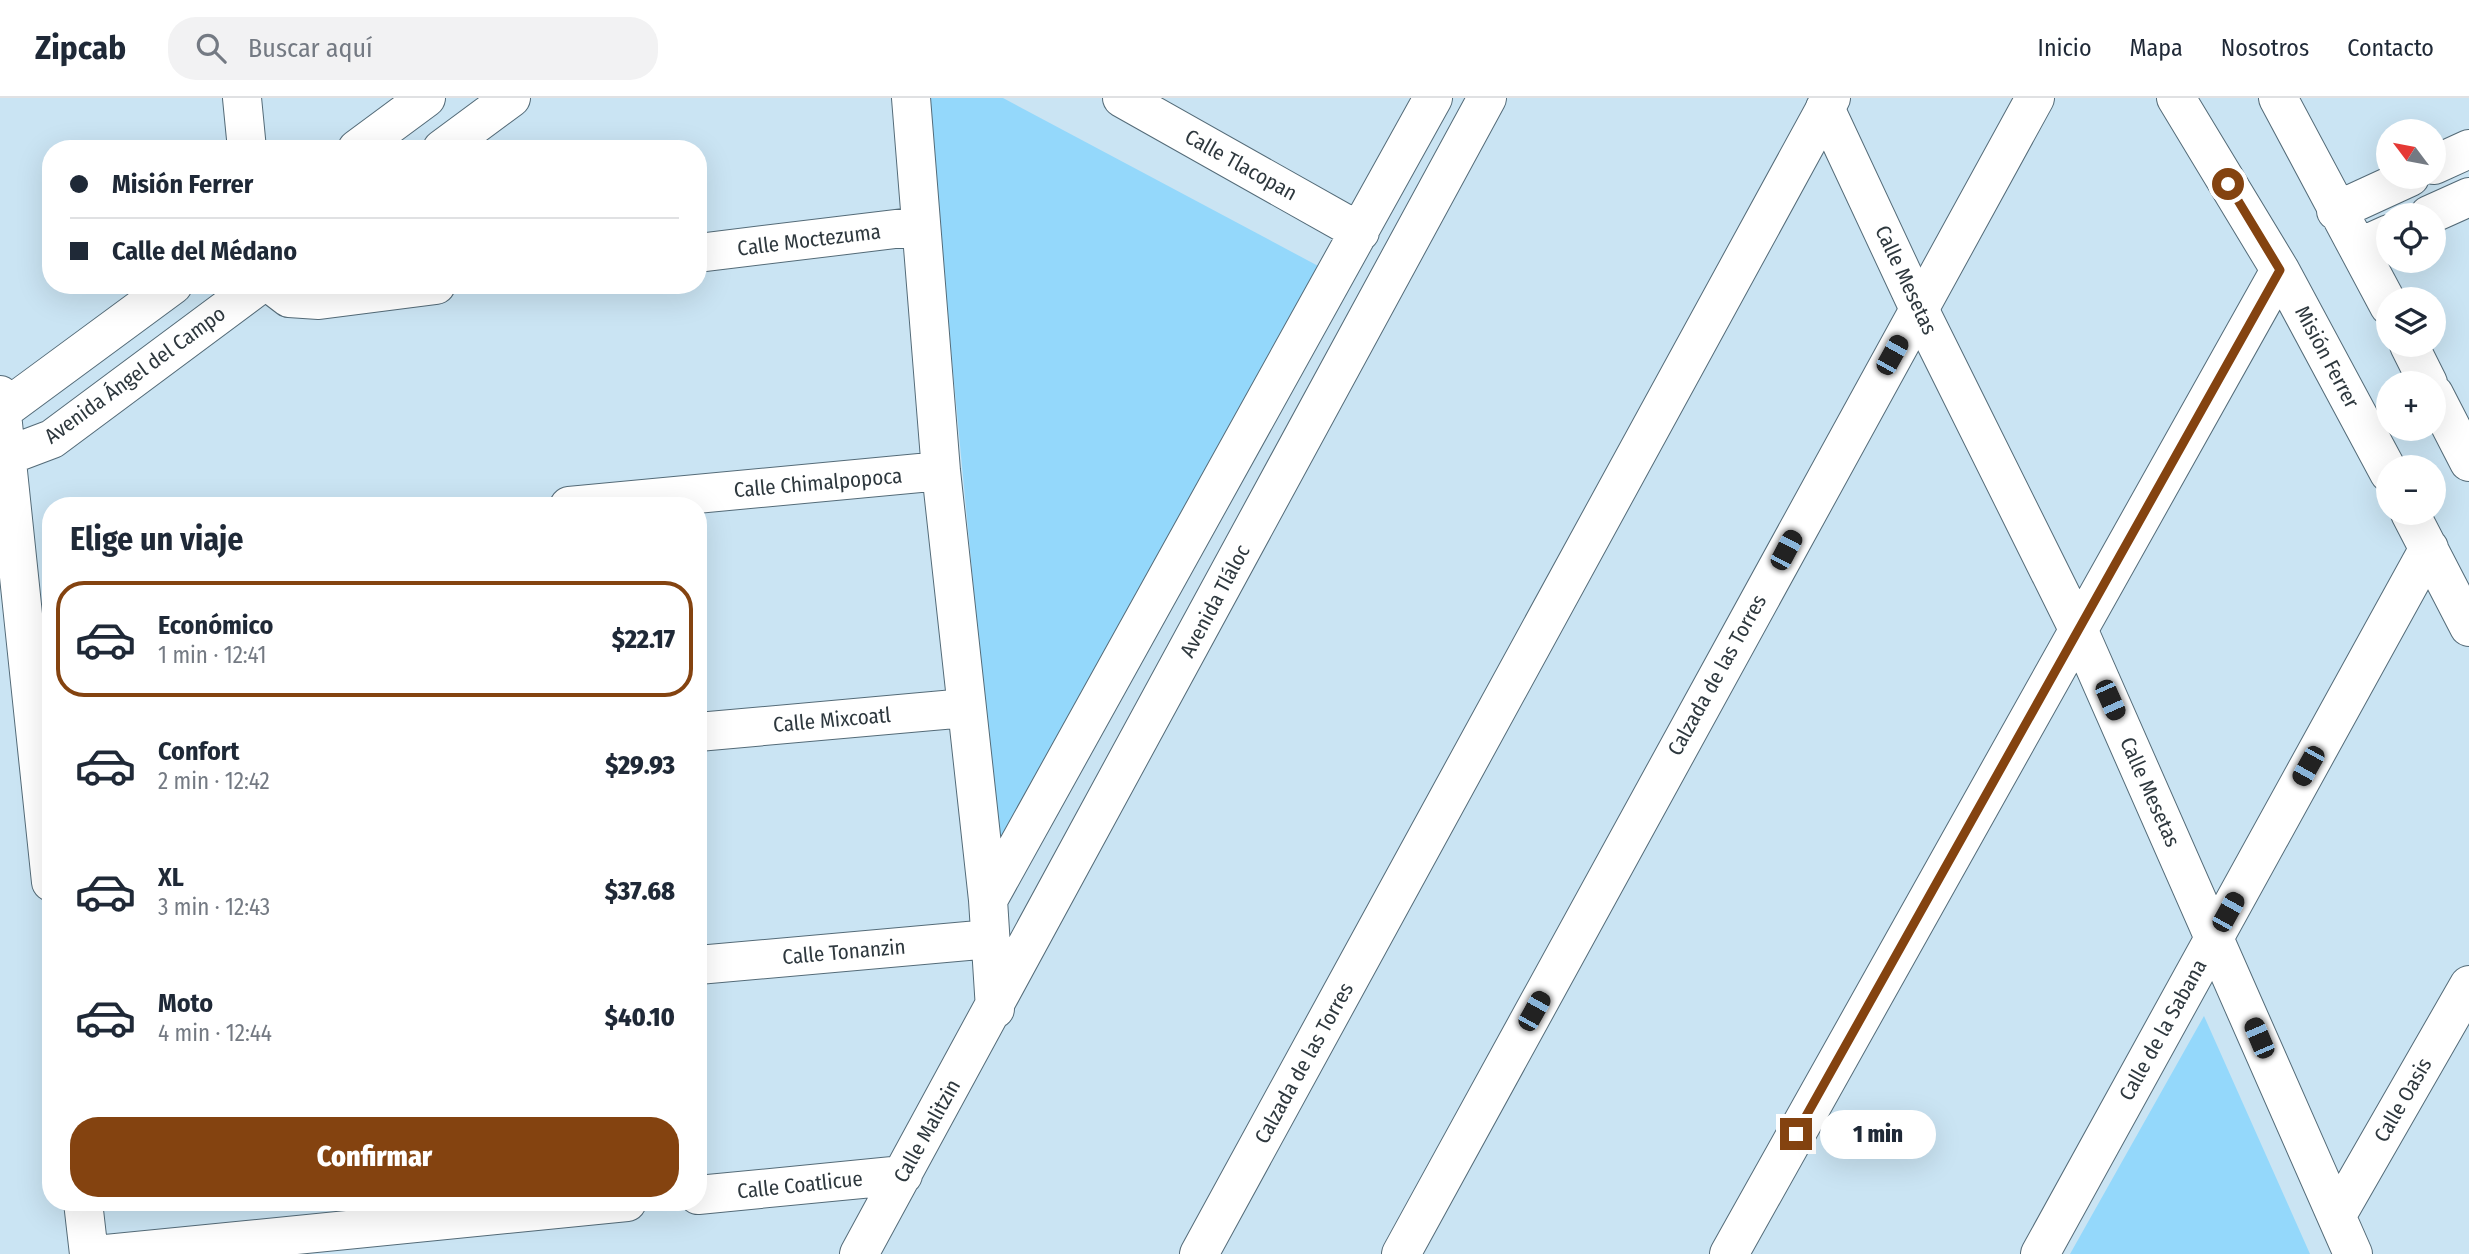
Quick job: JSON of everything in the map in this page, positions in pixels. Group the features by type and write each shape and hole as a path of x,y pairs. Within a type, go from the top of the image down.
{"street":[{"path":"242,98 246,140"},
{"path":"369,140 426,98"},
{"path":"454,140 511,98"},
{"path":"911,98 941,471 988,900 995,1009"},
{"name":"Calle Tlacopan","path":"1122,98 1360,232"},
{"path":"988,900 1433,98"},
{"name":"Avenida Tláloc","path":"995,1009 1487,98"},
{"name":"Calzada de las Torres","path":"1401,1254 2035,98"},
{"name":"Misión Ferrer","path":"2176,98 2280,270 2379,455"},
{"path":"2278,98 2336,211 2374,241 2385,287"},
{"name":"Calzada de las Torres","path":"1199,1254 1828,103"},
{"name":"Calle Mesetas","path":"1828,103 1918,307 2078,629 2353,1254"},
{"path":"2446,160 2469,149"},
{"path":"2336,211 2384,189"},
{"path":"2446,208 2469,197"},
{"name":"Calle Moctezuma","path":"707,252 920,226"},
{"path":"1729,1254 2280,270"},
{"path":"42,749 23,557 1,403 160,294"},
{"name":"Avenida Ángel del Campo","path":"7,456 52,439 247,294"},
{"path":"284,294 289,298 319,300 366,294"},
{"path":"2446,417 2469,462"},
{"name":"Calle Chimalpopoca","path":"665,497 941,471"},
{"path":"2417,525 2469,626"},
{"name":"Calle de la Sabana","path":"2040,1254 2429,548"},
{"name":"Calle Mixcoatl","path":"707,731 966,708"},
{"name":"Calle Tonanzin","path":"707,964 990,939"},
{"name":"Calle Oasis","path":"2337,1215 2469,985"},
{"name":"Calle Malitzin","path":"859,1254 995,1009"},
{"name":"Calle Coatlicue","path":"707,1194 903,1175"},
{"path":"84,1211 89,1254"},
{"path":"106,1254 537,1211"}],"shaded area":[{"path":"927,98 1003,98 1322,268 999,855"},
{"path":"2204,1016 2310,1254 2070,1254"}],"route":[{"path":"1796,1134 2280,270 2228,184"}]}
